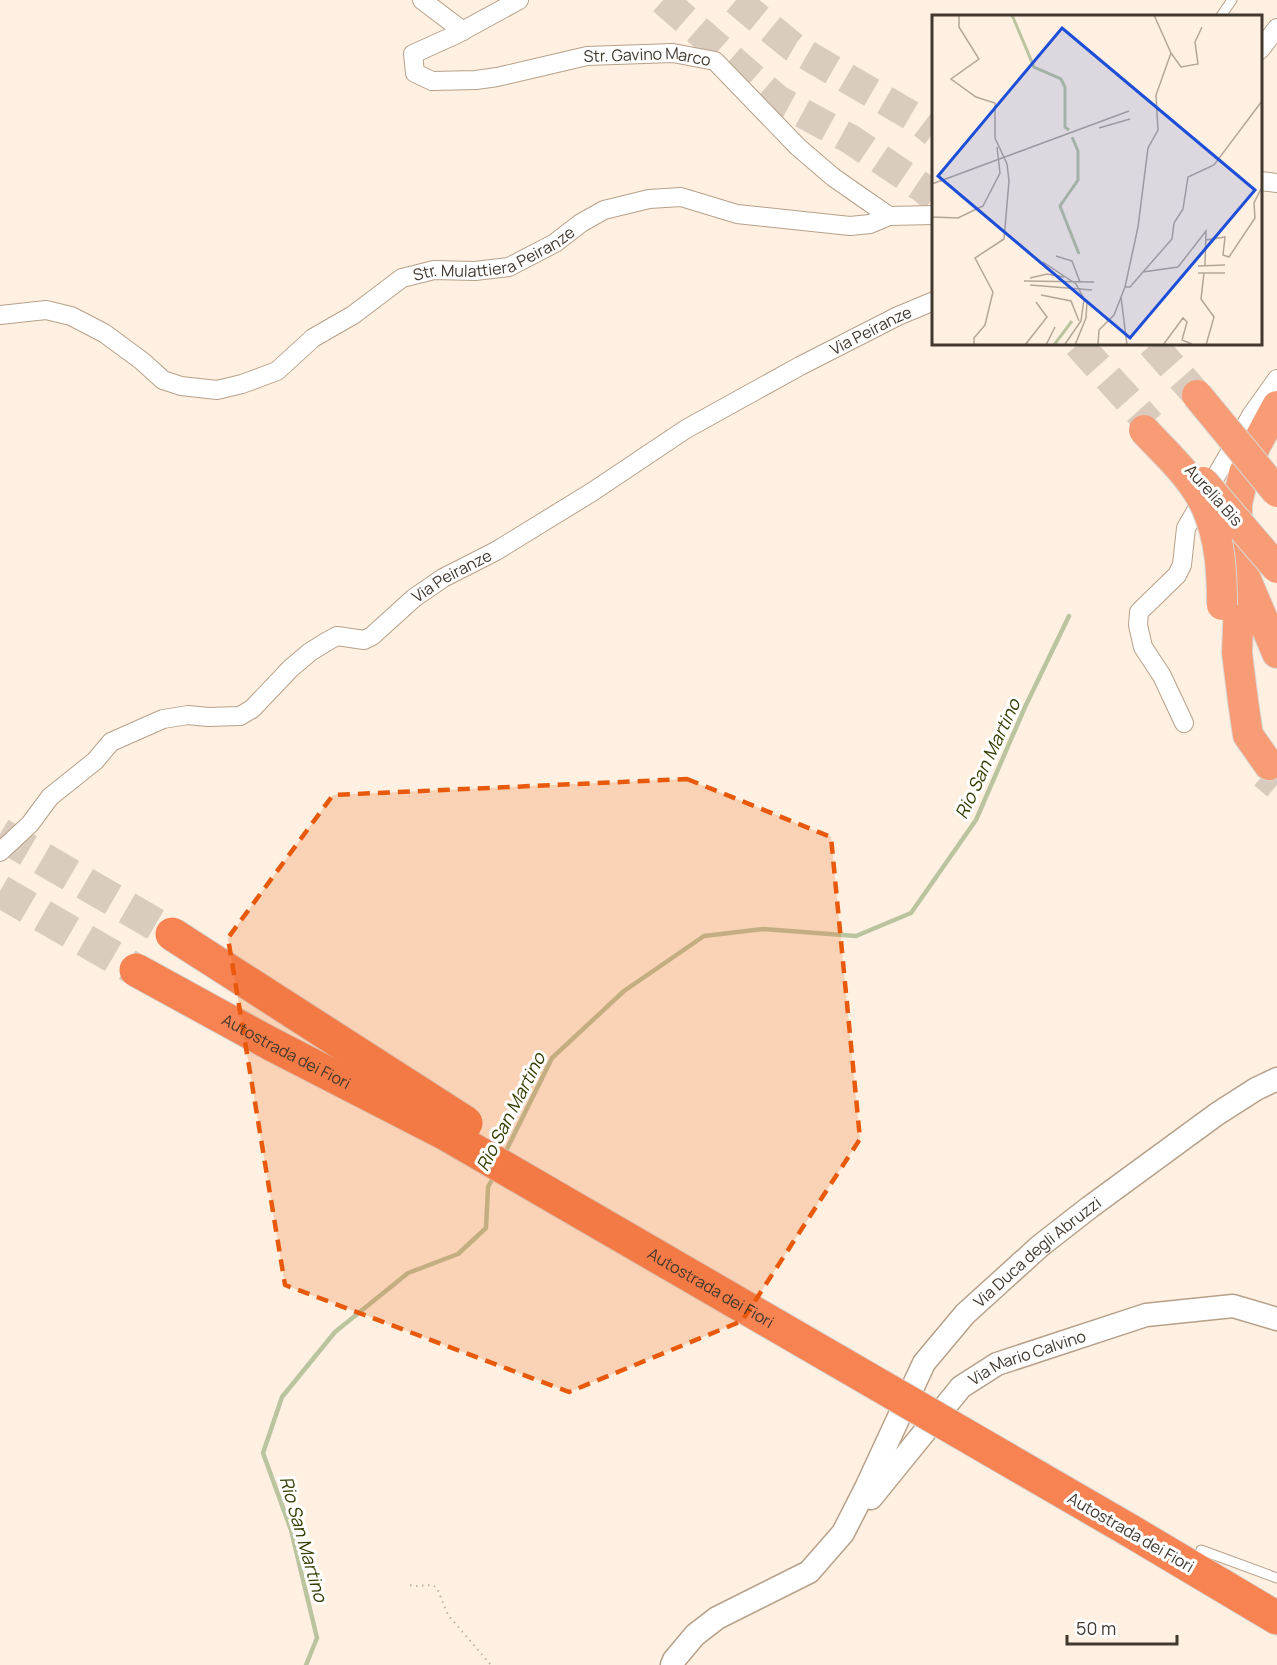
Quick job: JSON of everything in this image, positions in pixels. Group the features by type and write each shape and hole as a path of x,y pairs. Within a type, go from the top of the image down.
{"highway":[{"path":"1277,474 1220,415 1197,395 1277,492"},
{"path":"1277,405 1244,473 1238,504 1237,557 1277,653"},
{"name":"Aurelia Bis","path":"1237,557 1239,602 1237,652 1248,735 1267,769 1242,743 1226,699 1221,666 1220,553 1207,508 1188,479 1147,427 1230,512 1277,568"},
{"name":"Autostrada dei Fiori","path":"172,934 455,1116 1134,1522 1277,1618"},
{"name":"Autostrada dei Fiori","path":"136,970 446,1134 1134,1522 1201,1550 1277,1594"}],"street":[{"path":"422,0 463,31 519,0"},
{"path":"1262,47 1277,28"},
{"name":"Str. Gavino Marco","path":"463,31 413,54 415,73 432,81 476,80 587,56 625,54 673,53 715,61 798,147 833,177 889,216"},
{"path":"1262,181 1277,183"},
{"name":"Str. Mulattiera Peiranze","path":"0,315 46,310 71,316 104,333 163,380 181,387 217,390 242,384 277,371 313,338 353,315 402,278 434,270 475,271 509,267 555,243 581,223 604,210 649,199 681,197 737,214 850,226 870,224 889,216"},
{"path":"889,216 932,215"},
{"name":"Via Peiranze","path":"0,852 30,824 50,797 95,761 111,742 163,719 188,715 240,716 252,710 297,663 326,642 337,636 364,640 372,636 414,598 443,578 496,551 592,492 686,429 800,366 898,316 932,301"},
{"path":"1184,723 1162,676 1143,647 1138,625 1139,612 1177,575 1182,565 1186,528 1252,414 1277,379"},
{"name":"Via Duca degli Abruzzi","path":"843,1533 924,1363 965,1314 1040,1246 1090,1207 1217,1114 1256,1089 1277,1079"},
{"name":"Via Mario Calvino","path":"843,1533 961,1387 997,1364 1146,1315 1233,1306 1277,1319"},
{"path":"672,1665 674,1659 695,1635 717,1618 808,1572 843,1533"}],"lane":[{"path":"1222,15 1232,0"},
{"path":"1201,1550 1277,1578"}],"path":[{"path":"411,1585 416,1587 434,1585 448,1615 491,1665"}],"highlighted area":[{"path":"687,779 831,837 860,1139 742,1321 569,1392 285,1285 228,938 333,795"}],"waterway":[{"name":"Rio San Martino","path":"504,1155 552,1058 624,991 704,936 763,929 856,936 911,913 976,820 1025,707 1069,616"},
{"name":"Rio San Martino","path":"306,1665 317,1638 291,1530 263,1453 282,1397 335,1332 408,1273 458,1254 486,1228 488,1187 494,1176"}],"tunnel":[{"path":"663,0 778,100 850,139 932,195"},
{"path":"736,0 793,47 917,119 932,130"},
{"path":"1079,345 1150,424"},
{"path":"1153,345 1197,395"},
{"path":"1264,774 1277,785"},
{"path":"0,834 172,934"},
{"path":"0,891 136,970"}]}
